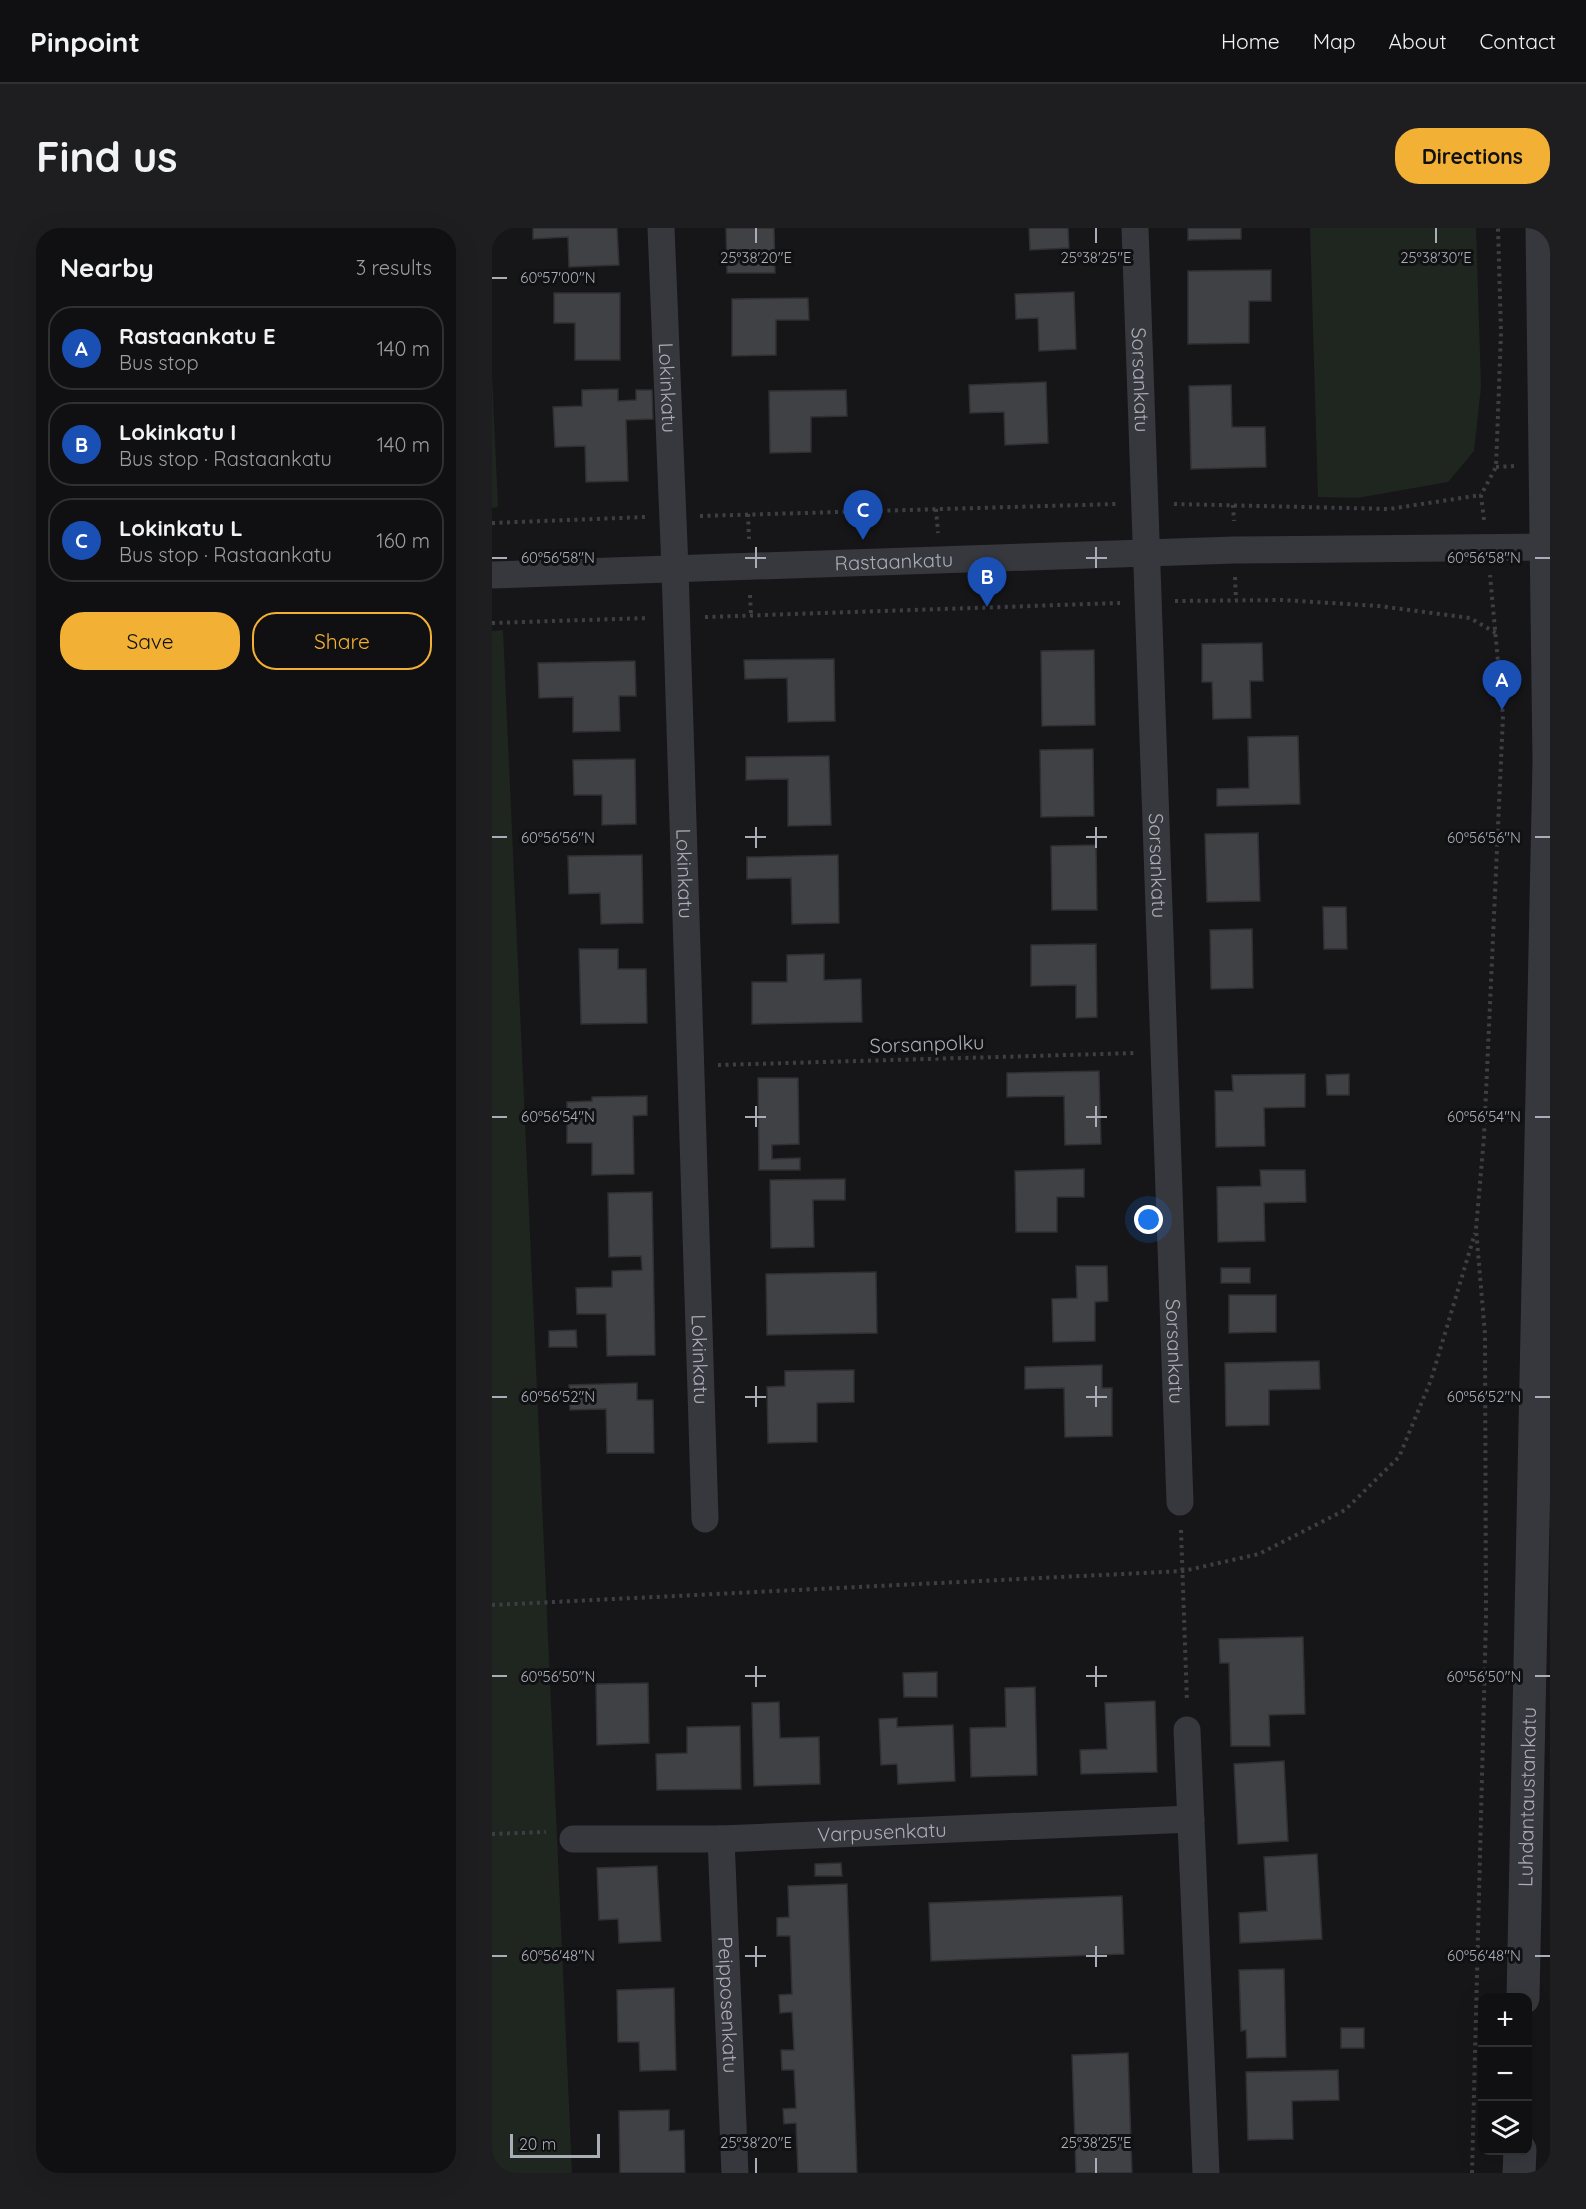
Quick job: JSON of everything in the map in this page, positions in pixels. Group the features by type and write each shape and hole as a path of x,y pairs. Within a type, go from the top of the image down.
{"street":[{"name":"Lokinkatu","path":"661,228 675,569 705,1520"},
{"name":"Sorsankatu","path":"1135,228 1180,1502"},
{"name":"Luhdantaustankatu","path":"1523,1993 1548,773 1542,228"},
{"name":"Rastaankatu","path":"492,575 1146,553 1546,547"},
{"path":"1187,1730 1206,2173"},
{"name":"Varpusenkatu","path":"573,1839 721,1839 1191,1819"},
{"name":"Peipposenkatu","path":"721,1839 735,2173"},
{"path":"1519,2173 1520,2155"}],"path":[{"path":"1472,2173 1486,1618 1485,1334 1476,1229 1484,1137 1503,716 1481,495 1496,467 1501,333 1498,228"},
{"path":"492,523 1145,503 1389,509 1481,495"},
{"path":"936,509 938,537"},
{"path":"492,623 1147,602 1282,600 1379,606 1470,618 1496,634"},
{"name":"Sorsanpolku","path":"691,1065 1164,1052"},
{"path":"492,1605 1183,1571 1259,1554 1345,1510 1399,1457 1431,1380 1476,1229"},
{"path":"1180,1502 1187,1730"},
{"path":"492,1834 548,1832 573,1839"}],"shaded area":[{"path":"1310,228 1476,228 1481,387 1474,451 1448,482 1357,498 1318,497"},
{"path":"492,375 498,507 492,508"},
{"path":"503,630 572,2173 492,2173 492,631"}],"building":[{"path":"533,228 617,228 619,265 569,267 568,237 533,239"},
{"path":"726,228 774,228 775,273 727,273"},
{"path":"1029,228 1068,228 1069,248 1030,250"},
{"path":"1188,228 1241,228 1241,239 1188,240"},
{"path":"1271,270 1271,301 1249,301 1249,343 1188,344 1188,271"},
{"path":"1074,292 1076,349 1039,351 1038,318 1016,319 1015,294"},
{"path":"554,293 620,293 620,360 575,360 575,323 554,323"},
{"path":"808,298 809,320 776,320 776,355 732,356 732,299"},
{"path":"1046,382 1048,443 1005,445 1004,412 970,413 969,385"},
{"path":"1231,385 1232,427 1265,427 1266,467 1191,469 1189,386"},
{"path":"618,389 618,401 636,400 636,390 652,390 653,419 626,420 628,481 586,482 585,446 555,447 553,407 582,406 582,390"},
{"path":"846,390 847,416 811,417 811,452 770,453 769,391"},
{"path":"1262,643 1263,681 1250,681 1251,718 1213,719 1212,682 1202,682 1202,644"},
{"path":"1094,650 1095,725 1042,726 1041,651"},
{"path":"834,659 835,721 788,722 787,678 745,679 744,660"},
{"path":"635,661 636,696 619,696 620,731 573,732 573,697 539,698 538,663"},
{"path":"1298,736 1300,804 1217,806 1217,789 1249,788 1248,737"},
{"path":"1093,749 1094,816 1041,817 1040,750"},
{"path":"829,756 831,825 788,826 788,779 746,780 746,757"},
{"path":"635,759 636,824 602,825 602,795 574,795 573,760"},
{"path":"1258,833 1260,901 1207,902 1205,834"},
{"path":"1096,845 1097,910 1052,910 1051,846"},
{"path":"642,855 643,923 601,924 600,893 569,894 568,856"},
{"path":"838,855 839,923 792,924 791,878 747,879 747,857"},
{"path":"1323,907 1346,907 1347,949 1324,949"},
{"path":"1252,929 1253,988 1211,989 1210,930"},
{"path":"1096,944 1097,1017 1076,1018 1076,985 1031,986 1031,945"},
{"path":"579,949 618,949 618,969 646,969 647,1023 581,1024"},
{"path":"824,954 824,980 861,979 862,1022 752,1024 752,982 787,982 787,955"},
{"path":"1099,1071 1101,1144 1065,1145 1064,1096 1007,1097 1007,1073"},
{"path":"1305,1074 1305,1107 1264,1108 1265,1146 1216,1147 1215,1091 1233,1091 1232,1075"},
{"path":"1349,1074 1349,1095 1327,1095 1326,1075"},
{"path":"758,1078 798,1078 799,1144 772,1145 772,1159 800,1158 800,1170 759,1170"},
{"path":"647,1096 647,1115 633,1116 634,1174 592,1175 592,1143 567,1143 567,1102 592,1101 592,1097"},
{"path":"1084,1169 1084,1197 1057,1197 1057,1232 1016,1232 1015,1171"},
{"path":"1260,1170 1305,1170 1306,1202 1264,1203 1265,1241 1218,1242 1217,1187 1261,1186"},
{"path":"845,1179 845,1200 813,1200 814,1247 771,1248 770,1180"},
{"path":"652,1192 655,1355 607,1356 606,1314 577,1314 576,1288 612,1287 612,1271 642,1270 641,1256 609,1257 608,1193"},
{"path":"1076,1266 1107,1266 1108,1301 1095,1302 1095,1341 1053,1342 1052,1299 1077,1298"},
{"path":"1221,1268 1250,1268 1250,1283 1221,1283"},
{"path":"876,1272 877,1333 767,1335 766,1274"},
{"path":"1229,1295 1276,1295 1276,1332 1229,1333"},
{"path":"576,1330 577,1347 549,1347 549,1331"},
{"path":"1319,1361 1320,1389 1269,1390 1269,1425 1226,1426 1225,1363"},
{"path":"1102,1365 1102,1388 1112,1388 1112,1436 1065,1437 1064,1388 1025,1389 1025,1367"},
{"path":"854,1370 854,1402 817,1403 817,1442 768,1443 767,1387 785,1386 785,1371"},
{"path":"637,1383 637,1400 653,1400 654,1453 607,1453 606,1409 570,1410 569,1385"},
{"path":"1303,1637 1305,1714 1269,1715 1270,1746 1231,1746 1229,1663 1220,1663 1219,1639"},
{"path":"937,1672 937,1697 904,1697 903,1673"},
{"path":"648,1683 649,1743 597,1745 596,1684"},
{"path":"1035,1687 1037,1775 971,1777 970,1728 1006,1727 1005,1688"},
{"path":"1155,1701 1157,1772 1081,1774 1080,1750 1107,1749 1105,1703"},
{"path":"779,1702 780,1738 819,1737 820,1784 754,1786 752,1703"},
{"path":"897,1718 897,1727 953,1725 955,1781 898,1784 897,1764 881,1765 879,1719"},
{"path":"740,1726 741,1789 657,1790 656,1754 687,1753 687,1727"},
{"path":"1284,1761 1288,1841 1238,1844 1234,1764"},
{"path":"1317,1854 1322,1939 1240,1943 1239,1913 1267,1911 1264,1857"},
{"path":"841,1863 842,1876 815,1876 815,1864"},
{"path":"657,1866 661,1941 619,1943 618,1919 599,1920 597,1868"},
{"path":"847,1884 857,2173 798,2173 796,2123 784,2124 783,2109 796,2108 794,2070 782,2070 781,2050 794,2050 792,2012 780,2013 779,1995 792,1994 790,1936 777,1936 777,1918 789,1917 788,1886"},
{"path":"1122,1896 1124,1954 931,1961 929,1903"},
{"path":"1284,1969 1286,2057 1247,2058 1246,2030 1241,2031 1239,1970"},
{"path":"674,1988 676,2070 640,2071 639,2042 618,2042 617,1990"},
{"path":"1341,2028 1364,2028 1364,2048 1341,2048"},
{"path":"1128,2053 1132,2173 1076,2173 1072,2055"},
{"path":"1338,2070 1339,2100 1292,2101 1293,2139 1248,2140 1246,2072"},
{"path":"669,2110 669,2131 684,2130 685,2173 620,2173 619,2111"}],"place":[{"name":"Lokinkatu L","path":"863,540"},
{"name":"Lokinkatu I","path":"987,607"},
{"name":"Rastaankatu E","path":"1502,710"}]}
